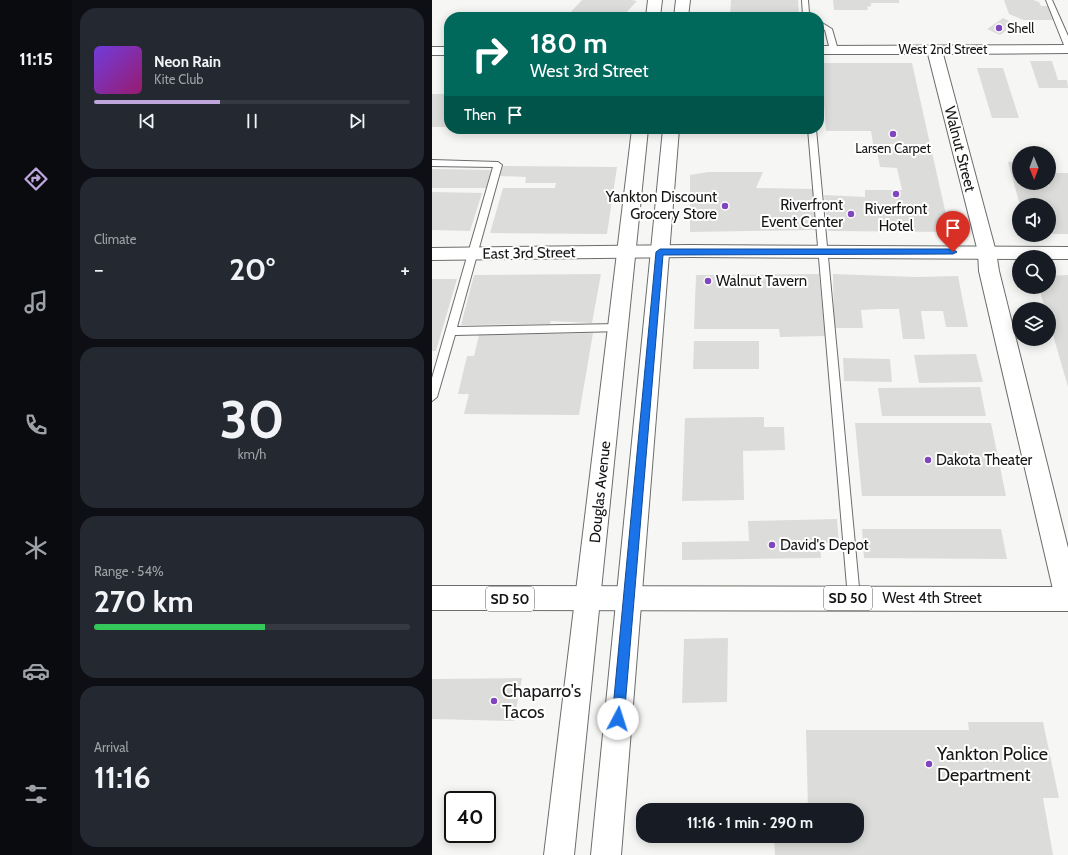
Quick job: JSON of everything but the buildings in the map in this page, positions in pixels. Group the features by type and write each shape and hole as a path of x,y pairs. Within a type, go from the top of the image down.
{"main road":[{"path":"654,12 655,0"},
{"path":"682,12 683,0"},
{"name":"Walnut Street","path":"934,49 987,252 989,271 1068,598"},
{"name":"West 2nd Street","path":"826,50 1068,49"},
{"path":"432,51 444,51"},
{"name":"Douglas Avenue","path":"559,855 639,134"},
{"path":"606,855 671,134"},
{"name":"East 3rd Street","path":"432,254 660,252 1068,253"},
{"name":"SD 50","path":"432,598 629,599"},
{"name":"West 4th Street","path":"629,599 1068,598"}],"lane":[{"path":"806,0 806,12"},
{"path":"1048,0 1068,45"},
{"path":"824,26 828,29 826,50"},
{"path":"812,134 854,598"},
{"path":"432,164 498,165 471,254 432,397"},
{"path":"450,331 618,328"}],"place":[{"name":"Shell","path":"999,28"},
{"name":"Larsen Carpet","path":"893,134"},
{"name":"Riverfront Hotel","path":"896,194"},
{"name":"Yankton Discount Grocery Store","path":"725,206"},
{"name":"Riverfront Event Center","path":"851,214"},
{"name":"Walnut Tavern","path":"708,281"},
{"name":"Dakota Theater","path":"928,460"},
{"name":"David's Depot","path":"772,545"},
{"name":"Chaparro's Tacos","path":"494,701"},
{"name":"Yankton Police Department","path":"929,764"}],"route":[{"path":"618,719 660,252 953,252"}]}
